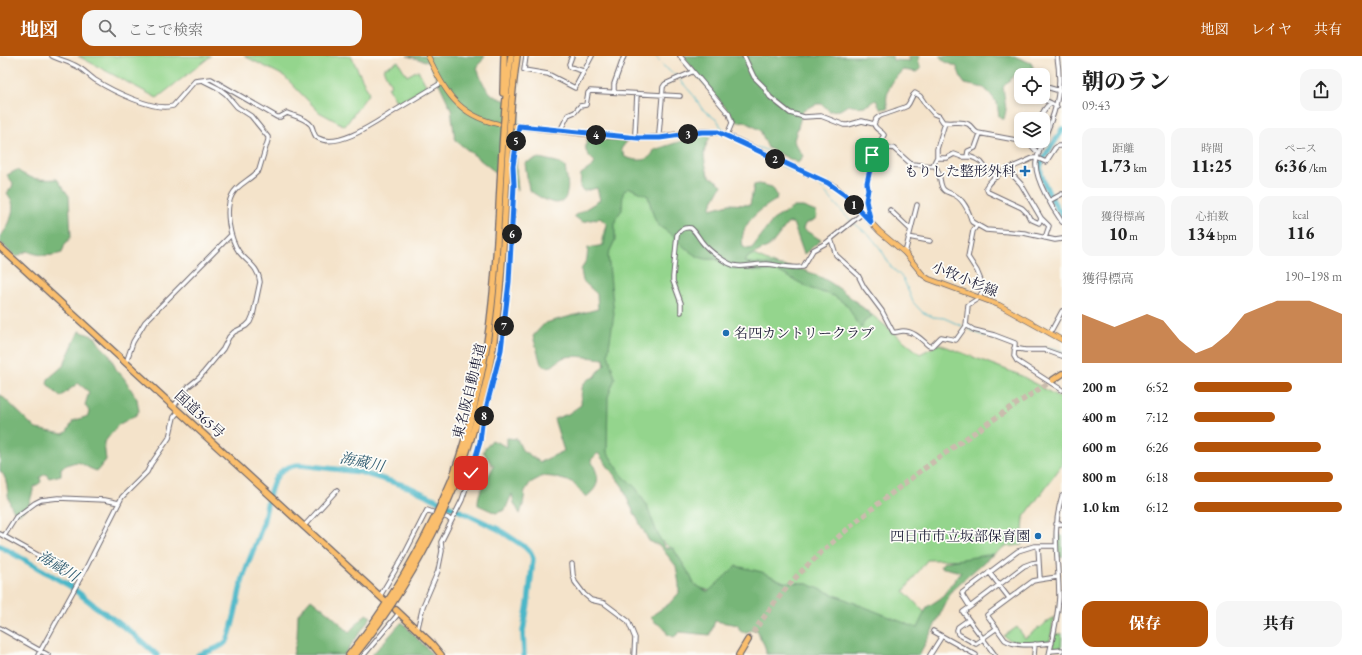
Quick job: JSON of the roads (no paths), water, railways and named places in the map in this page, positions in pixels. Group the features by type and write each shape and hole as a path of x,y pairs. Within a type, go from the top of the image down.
{"highway":[{"path":"502,142 504,56"},
{"name":"東名阪自動車道","path":"454,480 473,410 490,324 502,142 510,56"},
{"name":"東名阪自動車道","path":"355,655 387,613 417,565 473,433 481,404 493,350 502,265 511,114 517,56"},
{"name":"国道365号","path":"0,246 382,598"},
{"path":"1053,380 1062,374"},
{"name":"東名阪自動車道","path":"349,655 399,584 439,516"},
{"path":"397,612 432,644 440,655"},
{"path":"739,655 748,640"}],"main road":[{"path":"428,56 448,94 469,114 480,120 498,124"},
{"name":"小牧小杉線","path":"517,126 642,138 660,138 711,131 728,133 770,157 832,185 845,195 880,232 904,252 923,275 929,279 999,305 1062,340"}],"street":[{"path":"52,56 77,66 95,80 119,92 159,107 173,106 192,83 199,80 204,81 226,94 237,107 251,116 268,137 256,174 246,180 232,195 229,212 231,235 238,250 253,265 260,276 260,289 253,315 250,322 246,326 234,332 229,337 223,349 199,378 189,386 174,406"},
{"path":"526,56 524,70 548,74 575,88 592,56"},
{"path":"572,56 569,64 570,67 583,71"},
{"path":"614,92 614,84 624,56"},
{"path":"680,56 728,114 732,123 728,133"},
{"path":"744,56 754,77 763,86 769,96 790,113 804,117 821,116 847,126 862,120 874,124 877,129 884,134 878,147 869,160 870,169 867,183 868,189 866,201 871,222"},
{"path":"1041,160 1039,153 1059,104 1061,85 1057,56"},
{"path":"660,138 659,133 662,95 665,84 692,72"},
{"path":"204,81 211,79 277,117 286,113 307,121 311,125 315,135 325,141 345,138 366,129 441,83"},
{"path":"1050,88 1060,91"},
{"path":"560,131 568,115 575,112 580,106 586,105 589,92 680,96"},
{"path":"874,124 876,118 906,107 913,94 916,93 920,96 929,109 935,115 939,116 945,123 965,123 970,125 975,132 980,134 1014,140"},
{"path":"635,133 637,94"},
{"path":"1043,112 1051,104 1059,104"},
{"path":"933,165 937,158 937,149 945,123"},
{"path":"418,631 423,606 438,571 442,551 441,542 462,500 471,473 480,442 482,424 501,350 507,303 514,185 513,166 517,126"},
{"path":"967,157 968,151 975,148 980,134"},
{"path":"1041,218 1039,223 1030,219 1022,208 988,192 986,189 996,177 1007,169 1041,160 1046,162 1055,148 1062,146"},
{"path":"878,147 883,149 892,148 911,164 933,165 936,167 942,187 946,192 952,194 963,202 970,213 972,222 983,230 1024,233 1055,240 1062,239"},
{"path":"1032,148 1039,153"},
{"path":"937,158 947,158 954,154 962,157 973,157 979,160 988,171 996,177"},
{"path":"1041,160 1036,164 1038,174 1062,222"},
{"path":"1007,169 1021,184 1041,218 1049,226 1045,238"},
{"path":"1052,200 1062,194"},
{"path":"904,252 917,205"},
{"path":"890,210 910,229"},
{"path":"682,312 681,303 673,277 677,235 682,228 691,228 696,232 706,246 730,264 738,266 774,264 794,268 803,267 813,250 831,239 863,214"},
{"path":"831,239 836,255 858,275 864,287 882,311 894,332 897,333 905,331 914,334 929,346 932,346 941,337 956,340 965,327 968,305 979,298 984,288 977,271 969,259 968,254 973,230 977,225"},
{"path":"126,363 133,342 145,322 231,235"},
{"path":"908,237 930,241"},
{"path":"1050,333 1062,311"},
{"path":"965,327 1004,338 1014,346 1025,350 1045,350 1062,356"},
{"path":"1014,346 1014,356 1017,361 1062,390"},
{"path":"38,655 122,497 147,472 169,438 174,417 179,411"},
{"path":"304,526 338,490"},
{"path":"1062,496 1056,524 1055,546 1060,609 1050,653 1062,650"},
{"path":"79,578 2,535 16,517 41,500 66,498 105,500 119,503"},
{"path":"382,598 427,510 448,518 451,521"},
{"path":"1056,524 1062,524"},
{"path":"1038,546 1040,579"},
{"path":"970,607 962,593 1018,551 1030,547 1055,546"},
{"path":"995,655 963,612 1024,566 1039,562"},
{"path":"1056,563 1062,564"},
{"path":"572,564 575,582 584,594 591,600 604,603 628,622 635,638 634,655"},
{"path":"989,572 1009,598"},
{"path":"1052,643 1011,643 1005,640 986,615 1029,583 1040,579 1057,578"},
{"path":"364,655 397,612"},
{"path":"968,620 958,627 958,634 976,644 997,628"},
{"path":"0,628 48,655"},
{"path":"933,632 970,654 976,655"},
{"path":"930,655 942,636"},
{"path":"1034,655 1035,644"}],"waterway":[{"path":"656,56 661,64 677,77"},
{"path":"680,80 694,96 702,109 718,121 722,129 736,137"},
{"path":"1062,129 1043,160 1040,169 1047,190 1062,215"},
{"path":"757,147 770,153"},
{"path":"771,158 772,161 817,183 846,216 872,238 882,251 891,267 903,278 913,302 922,312 933,317 944,318 964,327"},
{"path":"967,328 1014,346"},
{"path":"1045,348 1062,351"},
{"name":"海蔵川","path":"198,655 217,648 227,641 242,581 259,536 269,495 275,479 283,470 301,465 360,472 409,487 498,529 525,547 531,553 533,559 528,604 523,631 524,655"},
{"name":"海蔵川","path":"0,546 70,586 131,632 157,655"}],"tunnel":[{"path":"748,640 783,592 796,577 875,506 948,451 1053,380"}],"place":[{"name":"もりした整形外科","path":"1025,171"},
{"name":"名四カントリークラブ","path":"726,333"},
{"name":"四日市市立坂部保育園","path":"1038,536"}]}
